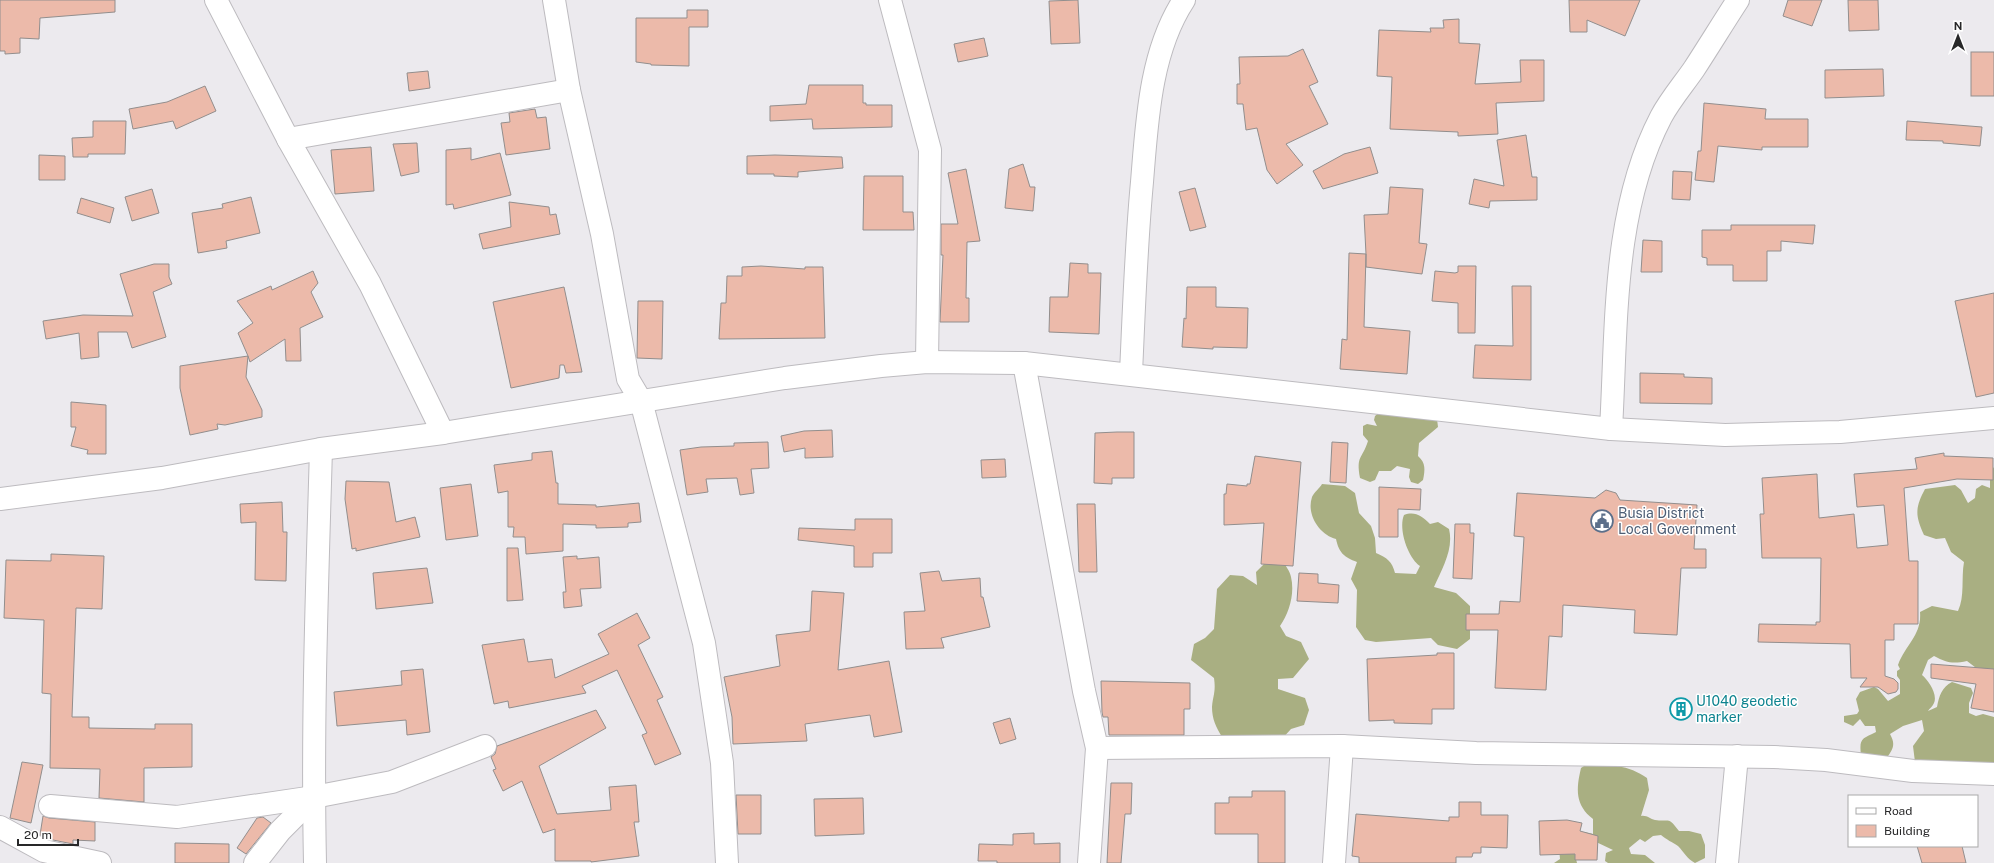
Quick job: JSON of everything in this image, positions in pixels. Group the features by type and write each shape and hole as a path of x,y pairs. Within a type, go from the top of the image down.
{"street":[{"path":"216,0 288,139 370,284 443,433"},
{"path":"554,0 569,90 602,234 628,379 640,401 704,643 722,763 727,863"},
{"path":"890,0 930,150 926,362"},
{"path":"1132,374 1136,247 1146,124 1162,48 1175,15 1184,0"},
{"path":"1612,429 1620,282 1626,223 1635,186 1646,151 1662,116 1738,0"},
{"path":"288,139 569,90"},
{"path":"0,499 162,478 321,449 443,433 792,377 926,362 1024,363 1612,429 1725,435 1809,433 1994,418"},
{"path":"1024,363 1082,683 1097,748 1089,863"},
{"path":"315,863 314,798 317,580 321,449"},
{"path":"50,806 178,817 314,798 392,782 485,746"},
{"path":"1097,748 1342,746 1506,754 1785,757 1913,771 1994,774"},
{"path":"1334,863 1334,838 1342,746"},
{"path":"1727,863 1737,756"},
{"path":"255,863 280,831 314,798"},
{"path":"0,827 44,851 100,863"}],"green space":[{"path":"1381,411 1437,419 1438,427 1419,443 1418,456 1424,464 1424,470 1423,480 1418,484 1411,482 1409,477 1410,469 1397,466 1391,471 1379,471 1375,480 1370,482 1360,478 1359,461 1368,441 1363,435 1363,426 1367,424 1377,426 1374,420 1375,416"},
{"path":"1994,467 1994,676 1984,674 1967,661 1950,662 1934,656 1928,660 1922,675 1927,680 1935,696 1934,703 1928,711 1937,707 1942,692 1946,686 1952,682 1971,688 1973,693 1969,703 1969,713 1976,716 1983,714 1994,717 1994,768 1915,762 1913,746 1924,731 1922,720 1903,726 1890,734 1893,741 1893,747 1886,759 1861,755 1861,742 1876,732 1875,726 1865,726 1860,719 1853,726 1844,722 1844,716 1857,714 1859,711 1856,699 1860,692 1874,687 1878,689 1888,701 1900,694 1900,680 1897,676 1897,671 1900,669 1898,665 1919,627 1920,612 1932,606 1958,611 1960,605 1964,562 1951,552 1945,538 1936,539 1924,535 1917,512 1919,501 1925,489 1955,485 1961,490 1968,503 1975,498 1976,489 1982,485 1990,488 1990,473"},
{"path":"1322,484 1345,486 1355,493 1359,513 1371,526 1375,538 1376,553 1388,560 1395,573 1416,574 1420,566 1412,557 1405,543 1402,528 1404,515 1415,514 1430,524 1438,522 1449,529 1449,551 1434,587 1456,593 1470,606 1470,639 1457,649 1438,645 1431,638 1376,642 1365,640 1356,627 1357,590 1351,579 1357,562 1343,554 1336,539 1330,537 1320,529 1311,511 1312,497"},
{"path":"1271,557 1282,560 1290,573 1292,583 1292,597 1286,615 1280,626 1286,636 1301,642 1309,659 1293,678 1278,679 1278,689 1305,698 1309,710 1304,725 1291,729 1280,741 1222,737 1216,726 1213,715 1212,707 1215,690 1214,678 1191,660 1194,644 1205,638 1214,629 1217,589 1230,575 1243,576 1257,585 1256,572"},
{"path":"1587,764 1618,766 1633,770 1647,778 1649,790 1641,816 1655,820 1671,821 1679,831 1689,831 1701,834 1705,845 1705,858 1695,863 1678,846 1661,835 1653,836 1645,842 1640,839 1629,848 1631,854 1645,855 1655,863 1608,863 1605,861 1606,853 1613,850 1594,841 1573,847 1577,863 1554,863 1560,859 1559,848 1571,837 1582,832 1593,834 1593,819 1583,808 1578,796 1578,783 1581,768"}],"building":[{"path":"0,0 115,0 115,12 40,18 39,39 20,38 20,53 5,54 5,51 0,51"},
{"path":"1078,0 1080,43 1051,44 1049,1"},
{"path":"1569,0 1640,0 1625,36 1587,20 1587,32 1570,32"},
{"path":"1788,0 1822,0 1812,26 1783,16"},
{"path":"1848,0 1878,0 1879,30 1849,31"},
{"path":"687,10 708,10 708,27 689,27 689,66 651,65 636,62 636,18 687,18"},
{"path":"1459,19 1459,43 1480,44 1475,84 1521,82 1520,60 1544,60 1544,101 1496,103 1498,134 1458,136 1458,132 1390,129 1392,77 1377,76 1379,30 1431,32 1430,28 1444,28 1443,20"},
{"path":"984,38 988,56 958,62 954,44"},
{"path":"1303,49 1318,82 1309,86 1328,124 1286,144 1303,165 1277,184 1267,170 1257,128 1246,130 1243,104 1237,104 1237,84 1240,84 1239,57 1288,56"},
{"path":"1971,52 1994,52 1994,96 1971,96"},
{"path":"1883,69 1884,96 1825,98 1825,70"},
{"path":"428,71 430,88 409,91 407,73"},
{"path":"809,85 863,85 863,103 866,103 866,105 892,105 892,127 813,129 812,119 770,121 770,106 806,104"},
{"path":"205,86 216,111 176,129 173,121 133,129 129,109 167,102"},
{"path":"1704,103 1766,109 1765,119 1808,119 1808,147 1762,147 1762,150 1718,146 1714,182 1695,180 1698,151 1701,151"},
{"path":"535,109 537,118 546,117 550,149 506,155 501,123 510,122 509,113"},
{"path":"93,121 126,121 125,154 88,154 88,157 73,157 72,138 93,137"},
{"path":"1907,121 1982,127 1980,146 1943,143 1943,141 1906,140"},
{"path":"1526,135 1532,177 1537,177 1537,200 1490,201 1489,208 1469,204 1474,179 1504,186 1497,140"},
{"path":"417,143 419,172 401,176 393,144"},
{"path":"371,147 374,191 335,194 331,150"},
{"path":"1370,147 1378,173 1323,189 1313,171 1344,154"},
{"path":"471,148 471,160 500,153 511,195 454,209 453,204 446,205 446,150"},
{"path":"39,155 65,156 65,180 39,180"},
{"path":"775,155 842,157 843,168 798,172 798,177 774,176 774,174 747,174 747,156"},
{"path":"1023,164 1030,187 1035,187 1033,211 1005,208 1009,169"},
{"path":"966,169 980,241 967,242 966,298 969,298 969,322 940,322 943,255 941,255 941,224 958,224 948,173"},
{"path":"1673,171 1692,172 1690,200 1672,199"},
{"path":"864,176 903,176 903,212 913,212 914,230 863,230"},
{"path":"1390,187 1423,189 1419,243 1427,244 1422,274 1366,267 1364,215 1388,214"},
{"path":"1195,188 1206,227 1190,231 1179,192"},
{"path":"152,189 159,213 132,221 125,197"},
{"path":"251,197 260,233 226,241 227,248 198,253 192,213 223,208 222,204"},
{"path":"81,198 114,208 110,223 77,213"},
{"path":"509,202 549,207 550,215 556,214 560,234 483,249 479,234 511,227"},
{"path":"1731,225 1815,225 1813,244 1781,241 1781,251 1767,251 1767,281 1733,281 1733,265 1707,265 1707,258 1702,257 1702,230 1731,230"},
{"path":"1643,240 1662,241 1662,272 1641,272"},
{"path":"1349,253 1366,254 1364,327 1410,331 1407,374 1340,369 1342,339 1347,340"},
{"path":"1070,263 1088,264 1088,273 1101,273 1099,334 1049,332 1050,297 1068,297"},
{"path":"154,264 169,264 169,277 172,284 153,292 166,337 132,348 127,332 98,332 99,357 81,359 79,333 46,339 43,321 83,315 133,316 120,274"},
{"path":"761,266 805,269 805,267 823,267 825,338 719,339 721,303 726,303 727,276 742,276 742,267"},
{"path":"1458,266 1476,266 1475,333 1458,333 1458,303 1432,301 1435,271 1455,273 1458,272"},
{"path":"313,271 318,283 311,292 323,317 300,328 301,361 286,361 285,339 250,362 238,333 253,323 237,301 271,286 272,290"},
{"path":"1512,286 1531,286 1531,380 1473,378 1475,345 1513,346"},
{"path":"564,287 582,372 566,373 564,365 560,365 559,378 511,388 493,302"},
{"path":"1187,287 1216,287 1216,307 1248,308 1247,348 1213,347 1213,349 1182,347 1184,318 1186,319"},
{"path":"1994,293 1994,393 1976,397 1955,301"},
{"path":"638,301 663,301 662,359 637,358"},
{"path":"248,356 246,377 262,410 262,417 225,425 217,424 218,429 190,435 180,388 180,366"},
{"path":"1640,373 1684,374 1684,377 1712,378 1712,404 1640,403"},
{"path":"71,402 106,405 106,454 87,454 88,450 71,446 76,427 71,427"},
{"path":"832,430 833,457 805,458 805,448 784,452 781,436 804,431"},
{"path":"1134,432 1134,478 1112,478 1112,484 1094,483 1095,433"},
{"path":"768,442 769,468 751,469 754,493 740,495 737,478 706,479 708,492 687,495 680,450 701,447 734,446 734,443"},
{"path":"1332,442 1348,443 1346,483 1330,482"},
{"path":"552,451 556,483 558,483 558,504 596,505 596,507 639,503 641,522 628,523 628,527 596,528 596,525 563,524 563,551 526,554 525,537 513,537 514,527 508,527 508,491 498,493 494,465 532,460 532,453"},
{"path":"1944,453 1944,456 1993,458 1993,480 1957,479 1904,488 1909,561 1918,561 1918,624 1894,624 1894,640 1885,640 1885,676 1894,679 1898,683 1898,689 1896,692 1888,694 1878,687 1860,687 1867,678 1851,678 1850,644 1758,642 1759,624 1816,625 1816,622 1820,622 1821,558 1762,558 1760,514 1764,514 1762,478 1817,474 1819,518 1854,514 1857,548 1888,545 1884,505 1857,507 1854,474 1917,469 1915,458"},
{"path":"1255,456 1301,462 1293,566 1261,564 1264,523 1224,525 1224,494 1226,494 1227,484 1247,486 1247,484 1250,484"},
{"path":"1005,459 1006,477 982,478 981,460"},
{"path":"346,481 389,482 396,522 415,517 420,537 356,551 356,548 352,549 345,499"},
{"path":"471,484 478,536 446,540 440,488"},
{"path":"1379,487 1421,489 1420,510 1398,509 1398,537 1379,537"},
{"path":"1606,490 1616,493 1620,500 1697,505 1694,549 1706,549 1706,568 1681,568 1677,635 1634,633 1635,610 1563,605 1562,637 1549,636 1546,690 1495,688 1498,630 1466,630 1466,614 1499,614 1500,601 1520,602 1524,537 1514,536 1517,493 1595,498"},
{"path":"282,502 283,532 287,532 286,581 255,580 256,522 241,523 240,504"},
{"path":"1077,504 1095,504 1097,572 1079,572"},
{"path":"855,519 892,519 892,553 873,553 873,567 854,567 854,546 798,540 799,528 855,530"},
{"path":"1455,524 1470,524 1470,533 1474,533 1472,579 1453,578"},
{"path":"507,548 518,548 523,600 507,601"},
{"path":"51,554 104,556 102,609 76,608 72,717 89,717 89,728 155,729 155,724 192,724 192,767 144,768 144,802 99,798 100,769 50,768 51,694 42,693 44,620 4,618 6,560 51,561"},
{"path":"577,556 577,559 599,557 601,588 580,589 582,606 564,608 563,592 566,592 563,557"},
{"path":"427,568 433,603 376,609 373,573"},
{"path":"939,571 942,581 980,578 981,597 983,597 990,627 941,638 944,648 906,649 904,612 925,611 920,573"},
{"path":"1299,573 1318,574 1318,583 1339,585 1338,603 1297,601"},
{"path":"812,591 844,593 838,670 889,661 902,732 874,737 870,715 805,724 807,741 733,744 732,717 724,677 780,666 776,635 810,631"},
{"path":"637,613 650,638 638,645 663,697 657,700 681,754 655,765 642,735 647,733 617,670 582,686 586,693 509,708 508,701 494,704 482,645 524,639 528,662 552,659 555,678 609,654 598,634"},
{"path":"1437,653 1454,653 1454,709 1432,709 1432,724 1394,723 1394,720 1369,721 1367,659 1437,655"},
{"path":"1931,664 1994,669 1994,712 1971,708 1976,684 1931,678"},
{"path":"423,669 430,732 407,735 406,720 337,726 334,692 402,685 401,671"},
{"path":"1101,681 1190,683 1190,709 1184,709 1184,735 1109,735 1108,717 1103,717 1102,712"},
{"path":"596,710 606,728 539,766 557,814 611,810 609,787 636,785 639,822 634,822 639,856 591,862 555,861 555,829 543,833 522,781 503,791 493,770 496,769 491,757 495,754 497,746"},
{"path":"1010,718 1016,739 1000,744 993,723"},
{"path":"22,762 43,765 31,823 10,818"},
{"path":"1111,783 1132,783 1131,814 1125,814 1121,863 1107,863"},
{"path":"1252,791 1285,791 1285,863 1258,863 1258,834 1215,834 1215,803 1229,803 1229,797 1252,797"},
{"path":"736,795 761,795 761,834 738,834"},
{"path":"863,798 864,834 815,836 814,799"},
{"path":"1459,802 1481,802 1481,815 1508,815 1507,848 1481,847 1481,853 1473,853 1472,857 1456,857 1456,863 1359,863 1359,857 1352,856 1356,814 1449,821 1449,817 1459,817"},
{"path":"43,816 49,818 95,822 95,841 73,840 73,844 48,839 40,835"},
{"path":"263,817 271,823 246,854 237,848 257,818"},
{"path":"1567,820 1582,823 1580,831 1598,836 1597,860 1575,860 1575,854 1540,855 1539,821"},
{"path":"1034,833 1034,844 1060,843 1060,863 997,863 997,861 978,861 979,844 1013,845 1013,834"},
{"path":"175,843 229,844 229,863 175,863"},
{"path":"1917,847 1962,847 1966,863 1922,863"}],"place":[{"name":"Busia District Local Government","path":"1602,521"},
{"name":"U1040 geodetic marker","path":"1681,709"}]}
